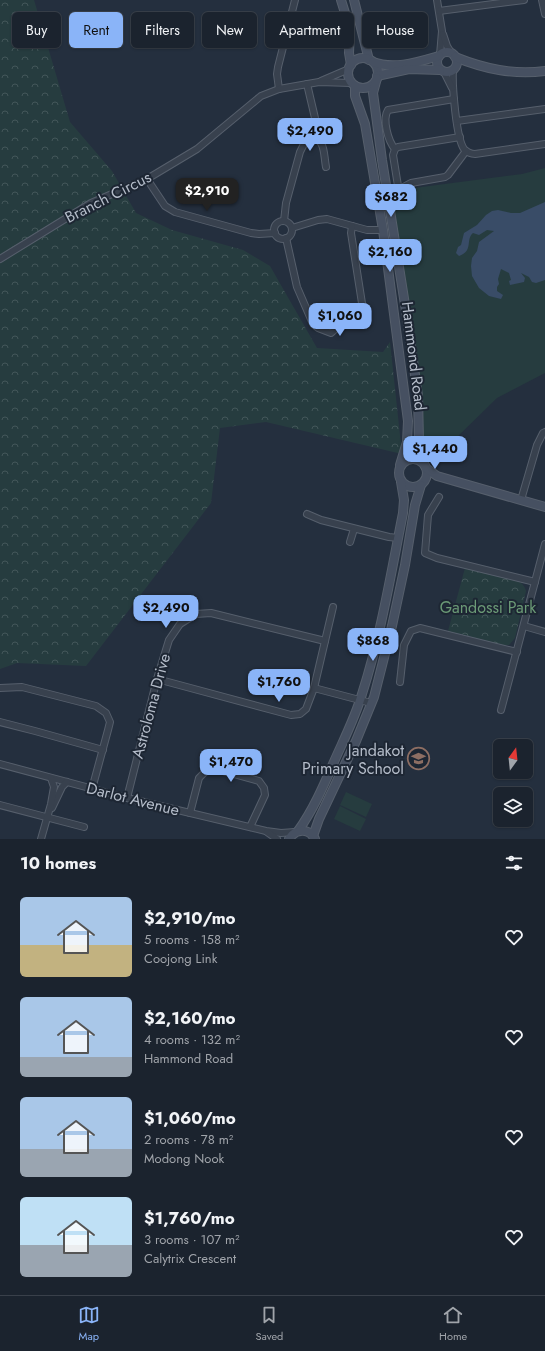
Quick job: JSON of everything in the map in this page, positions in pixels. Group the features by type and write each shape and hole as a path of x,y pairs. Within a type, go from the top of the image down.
{"main road":[{"path":"341,0 350,29 350,67 348,76 353,84 365,88 370,86 377,77 409,69 448,72 476,65"},
{"path":"354,0 371,61 376,66 377,77"},
{"path":"350,67 359,59 371,61 380,65 396,65 421,61 445,52 476,65 522,73 545,70"},
{"path":"439,55 436,62 442,71"},
{"path":"453,70 457,63 454,55"},
{"name":"Hammond Road","path":"377,77 373,93 382,160 408,319 418,396 419,441 421,454 426,467"},
{"name":"Hammond Road","path":"353,84 355,96 365,124 383,230 408,421 407,442 400,465"},
{"path":"294,834 308,817 350,726 360,700 386,601 403,513 404,500 398,474 400,465 408,459 413,458 422,462 432,474 545,507"},
{"path":"294,834 306,831 314,837 319,819 356,741 371,703 381,673 392,626 405,565 415,505 422,484 427,476 426,467"},
{"path":"401,482 404,485 412,487 437,480 449,479"}],"street":[{"path":"292,12 295,0"},
{"path":"437,0 442,31 447,46 454,55"},
{"path":"439,11 524,0"},
{"path":"542,0 545,14"},
{"path":"439,55 442,31"},
{"path":"279,89 277,74 283,48"},
{"name":"Branch Circus","path":"320,82 350,67"},
{"path":"453,70 454,99 460,137 466,151 475,154 545,144"},
{"path":"442,71 453,89"},
{"name":"Branch Circus","path":"0,259 91,203 147,178 197,149 261,96 279,89 320,82 353,84"},
{"path":"284,222 286,203 300,152 310,133 315,118 307,84"},
{"path":"395,149 388,137 385,116 388,110 454,99"},
{"path":"458,121 545,109"},
{"path":"310,133 319,138 322,144 326,167"},
{"path":"460,137 398,147 395,149 393,155 398,186 402,191 411,183 446,177 466,151"},
{"path":"147,178 165,206 175,212 251,233 275,233 278,237 286,238 290,235 292,228 289,223 284,222 276,225 275,233"},
{"path":"292,228 318,220 327,219 367,230 383,230"},
{"path":"286,238 297,287 313,324 318,328 331,333 342,324 360,323 364,316 351,233 352,226"},
{"path":"521,500 537,445 545,432"},
{"path":"439,497 428,515 425,552 437,558 535,582"},
{"path":"307,514 320,520 354,529 389,538 398,538"},
{"path":"350,542 354,529"},
{"path":"501,710 545,544"},
{"path":"157,679 291,715 300,714 306,709 314,688 333,607"},
{"name":"Astroloma Drive","path":"127,798 157,679 169,640 180,624 196,614 211,613 325,641"},
{"path":"524,626 545,632"},
{"path":"400,682 404,645 411,631 420,628 517,652"},
{"path":"0,688 22,687 96,706 106,713 110,722 92,789"},
{"path":"314,688 371,703"},
{"path":"0,722 35,730 102,750"},
{"name":"Darlot Avenue","path":"0,764 127,798 266,832 294,834"},
{"path":"190,813 200,778 205,772 212,768 259,781 264,788 264,795 250,827"},
{"path":"41,839 54,787 51,778"},
{"path":"47,816 55,805 62,787 67,782"},
{"path":"0,805 47,816 84,827"},
{"name":"Darlot Avenue","path":"266,832 277,839"}],"green space":[{"path":"0,0 34,0 38,12 12,12 12,48 48,48 70,122 112,171 136,213 172,230 243,250 270,266 317,348 383,352 390,342 402,454 266,422 220,428 211,503 86,666 17,663 0,669"},
{"path":"545,168 545,373 497,398 450,444 421,449 391,191 522,174"},
{"name":"Gandossi Park","path":"465,568 516,580 524,587 526,591 515,638 509,645 503,645 448,631"},
{"path":"346,792 372,804 366,817 340,805"},
{"path":"340,806 366,819 360,831 334,819"}],"water":[{"path":"545,202 545,280 536,283 532,282 529,277 521,273 525,278 524,282 510,285 509,281 511,280 509,273 501,269 497,291 503,295 501,299 489,296 479,288 472,276 471,266 472,258 477,251 479,242 494,231 487,230 479,235 473,233 468,248 464,254 459,256 456,253 458,247 461,245 464,233 477,225 492,211 498,210 511,213 520,213"}],"place":[{"name":"Jandakot Primary School","path":"419,759"}]}
